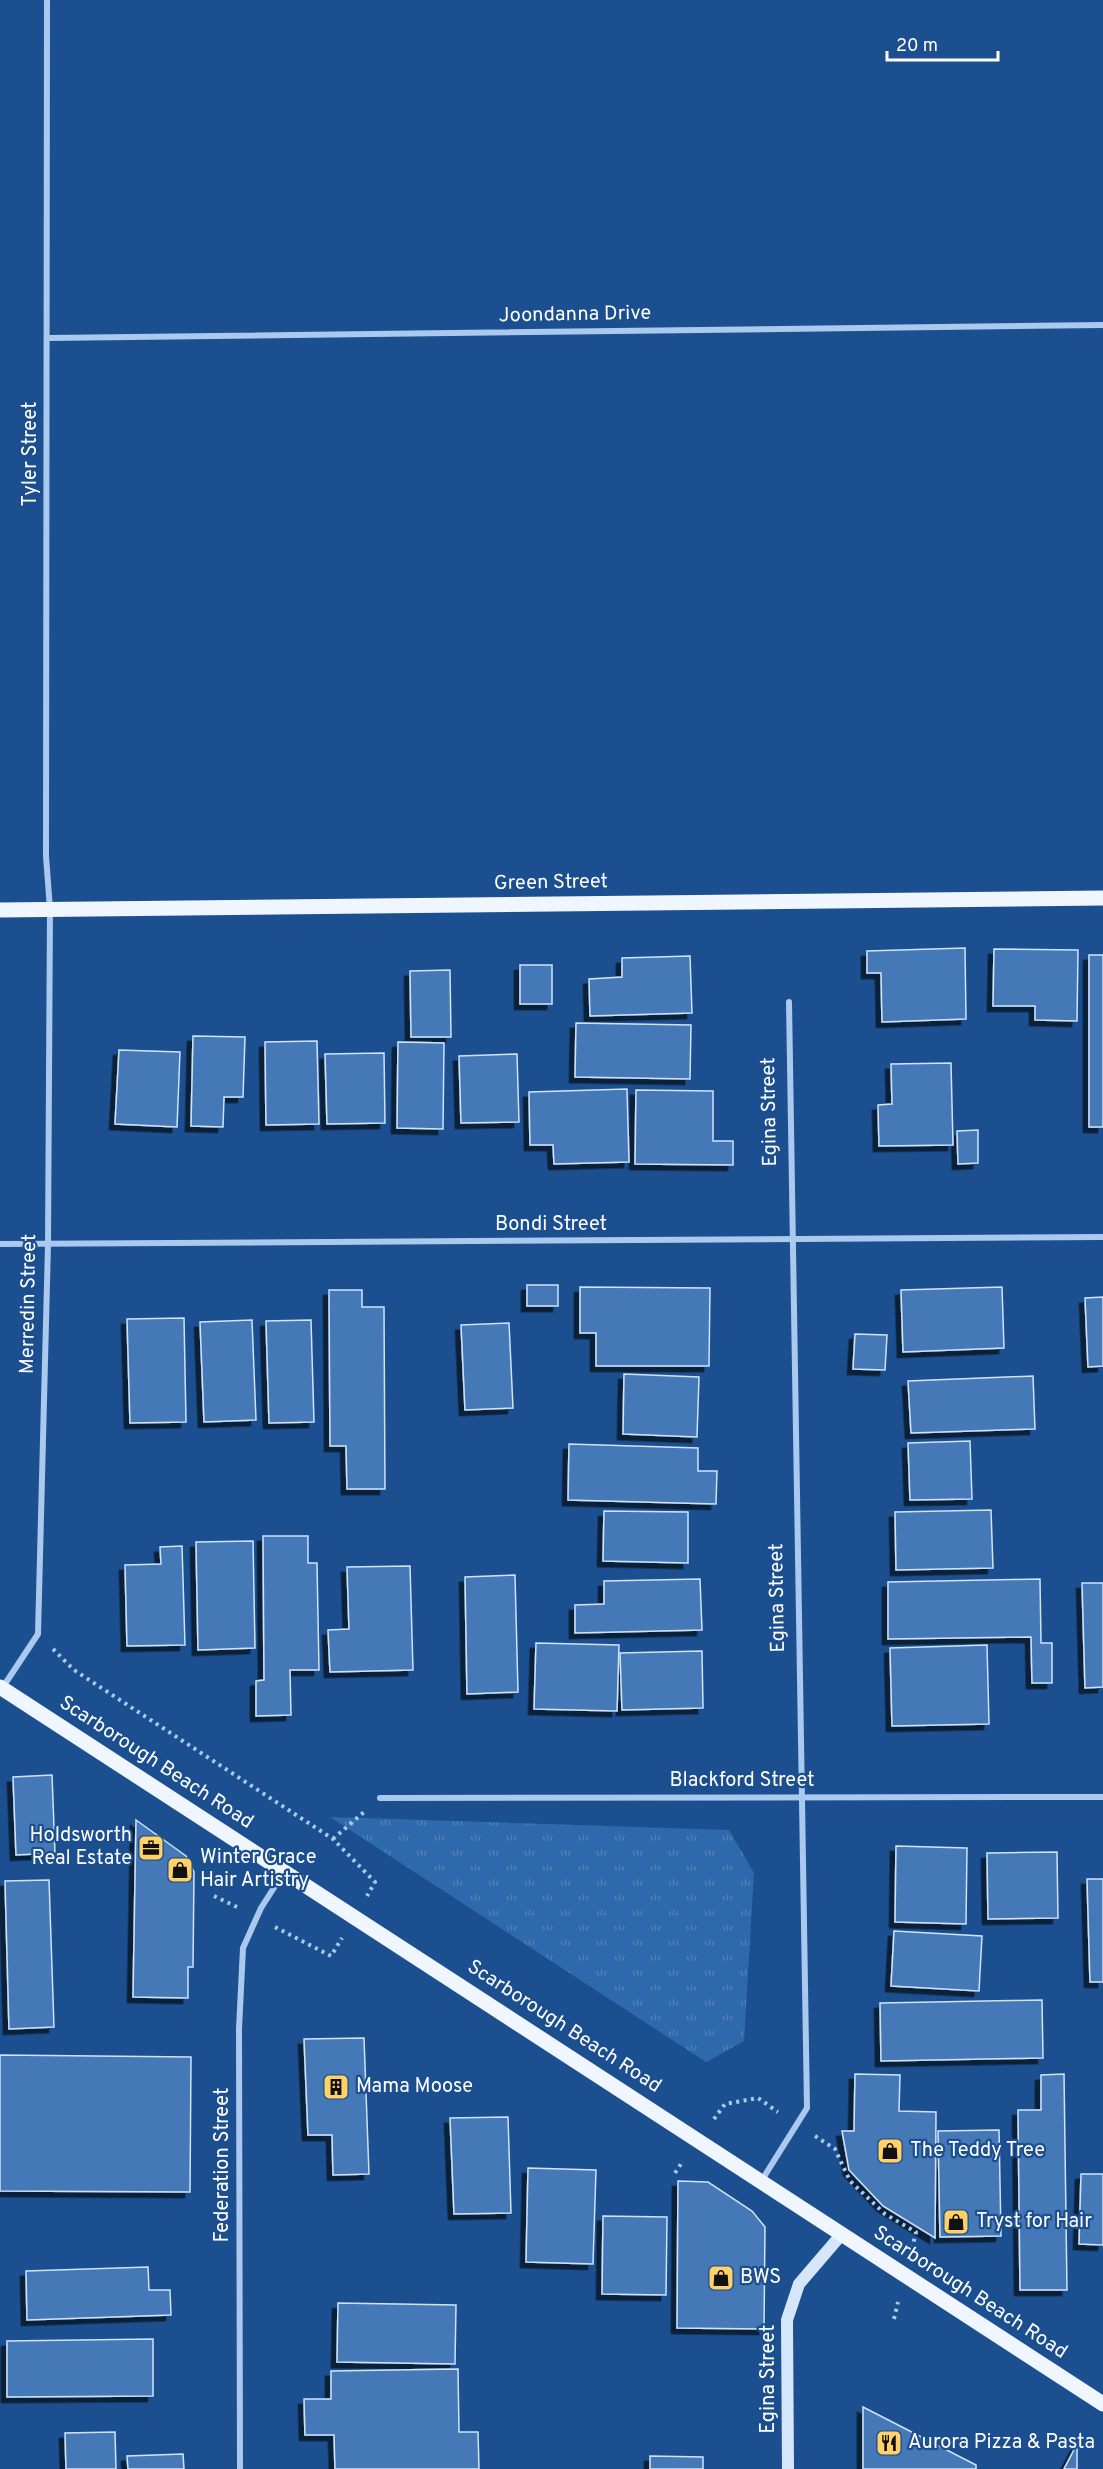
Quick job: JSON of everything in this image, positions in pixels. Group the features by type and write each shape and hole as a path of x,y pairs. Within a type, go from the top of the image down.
{"main road":[{"name":"Green Street","path":"0,910 1103,898"},
{"name":"Scarborough Beach Road","path":"1,1688 762,2180 841,2235 1103,2404"}],"street":[{"name":"Tyler Street","path":"47,0 45,856 50,909"},
{"name":"Joondanna Drive","path":"48,338 1103,325"},
{"name":"Merredin Street","path":"38,1634 48,1245 50,909"},
{"name":"Egina Street","path":"762,2180 807,2108 800,1798 789,1002"},
{"name":"Bondi Street","path":"0,1244 1103,1238"},
{"path":"1,1688 38,1634"},
{"name":"Blackford Street","path":"380,1798 1103,1797"},
{"name":"Federation Street","path":"240,2469 239,2029 243,1948 261,1908 284,1872"},
{"name":"Egina Street","path":"788,2469 787,2320 799,2284 841,2235"}],"path":[{"path":"38,1634 74,1670 333,1839 375,1882"},
{"path":"333,1839 380,1798"},
{"path":"725,2104 758,2098 835,2149 850,2181 885,2214 916,2232"}],"green space":[{"path":"330,1817 729,1830 754,1873 744,2041 706,2062"}],"building":[{"path":"965,948 966,1019 882,1022 881,973 867,973 867,951"},
{"path":"994,949 1078,950 1077,1021 1035,1020 1035,1006 993,1006"},
{"path":"1089,955 1103,955 1103,1127 1089,1127"},
{"path":"690,956 692,1013 590,1016 589,979 622,977 622,958"},
{"path":"520,965 552,965 552,1004 520,1004"},
{"path":"450,970 451,1037 411,1037 410,971"},
{"path":"576,1023 691,1025 690,1079 575,1077"},
{"path":"193,1036 245,1037 243,1097 224,1097 223,1127 191,1126"},
{"path":"317,1041 319,1124 266,1125 265,1042"},
{"path":"398,1042 444,1043 443,1129 397,1128"},
{"path":"119,1050 180,1052 177,1127 115,1124"},
{"path":"384,1053 385,1123 327,1124 325,1054"},
{"path":"517,1054 519,1122 461,1123 459,1056"},
{"path":"951,1063 953,1145 879,1146 878,1105 892,1104 891,1064"},
{"path":"627,1089 629,1162 554,1164 553,1145 530,1145 529,1092"},
{"path":"636,1090 713,1091 713,1141 733,1141 733,1165 635,1164"},
{"path":"978,1130 978,1163 958,1164 957,1131"},
{"path":"527,1285 558,1285 558,1306 527,1306"},
{"path":"580,1287 710,1288 709,1366 596,1366 596,1333 580,1333"},
{"path":"1002,1287 1004,1348 903,1352 901,1290"},
{"path":"329,1290 362,1290 362,1307 384,1307 385,1489 347,1489 346,1446 330,1446"},
{"path":"1103,1297 1103,1366 1088,1367 1085,1298"},
{"path":"184,1318 186,1422 130,1423 127,1319"},
{"path":"252,1320 256,1420 204,1422 200,1322"},
{"path":"311,1320 314,1422 269,1423 266,1321"},
{"path":"509,1323 513,1408 465,1410 461,1325"},
{"path":"855,1334 887,1335 885,1370 853,1369"},
{"path":"624,1374 699,1377 697,1437 623,1434"},
{"path":"1033,1376 1035,1429 911,1433 908,1381"},
{"path":"970,1441 972,1499 910,1500 908,1443"},
{"path":"569,1444 698,1448 698,1471 717,1471 716,1504 568,1500"},
{"path":"991,1510 993,1568 896,1570 895,1512"},
{"path":"604,1511 688,1512 688,1563 603,1561"},
{"path":"263,1536 308,1536 308,1563 317,1563 319,1670 290,1670 291,1715 256,1716 256,1681 264,1680"},
{"path":"253,1541 255,1648 198,1650 196,1542"},
{"path":"182,1546 185,1645 127,1646 125,1565 161,1564 160,1547"},
{"path":"410,1566 413,1670 330,1672 328,1630 349,1629 347,1567"},
{"path":"515,1575 518,1692 467,1694 465,1577"},
{"path":"700,1579 702,1630 575,1633 575,1605 604,1604 604,1581"},
{"path":"1040,1579 1041,1643 1052,1643 1052,1683 1032,1683 1031,1637 888,1639 888,1582"},
{"path":"1082,1583 1103,1583 1103,1687 1085,1688"},
{"path":"536,1643 619,1645 617,1711 534,1709"},
{"path":"987,1645 989,1724 892,1726 890,1648"},
{"path":"702,1651 703,1708 622,1710 620,1653"},
{"path":"52,1775 55,1853 16,1855 13,1777"},
{"path":"136,1820 186,1856 194,1872 193,1967 188,1967 188,1998 133,1997"},
{"path":"896,1846 967,1848 966,1924 895,1922"},
{"path":"1057,1852 1058,1918 988,1919 987,1853"},
{"path":"1087,1879 1103,1879 1103,1982 1090,1982"},
{"path":"49,1880 54,2027 9,2029 5,1881"},
{"path":"894,1931 982,1936 979,1991 891,1986"},
{"path":"1042,2000 1043,2058 881,2061 880,2003"},
{"name":"Mama Moose","path":"364,2038 369,2174 333,2175 332,2135 308,2135 304,2039"},
{"path":"0,2055 191,2057 190,2192 0,2191"},
{"name":"The Teddy Tree","path":"855,2074 900,2075 899,2111 936,2112 935,2238 883,2206 849,2170 842,2131 854,2131"},
{"path":"1064,2074 1067,2290 1020,2290 1018,2110 1041,2110 1041,2075"},
{"path":"508,2117 511,2213 454,2214 450,2118"},
{"path":"999,2130 1001,2236 940,2237 938,2131"},
{"path":"528,2168 596,2170 593,2264 526,2262"},
{"path":"1081,2174 1103,2174 1103,2245 1079,2244"},
{"name":"BWS","path":"678,2181 708,2182 752,2211 765,2227 764,2329 677,2328"},
{"path":"603,2216 667,2217 666,2295 602,2294"},
{"path":"148,2267 149,2290 170,2290 171,2315 27,2320 26,2271"},
{"path":"338,2303 456,2305 455,2364 337,2362"},
{"path":"153,2339 153,2396 7,2397 7,2341"},
{"path":"458,2369 459,2432 478,2432 479,2469 335,2469 334,2435 305,2435 304,2399 331,2399 331,2371"},
{"path":"863,2407 976,2465 976,2469 863,2469"},
{"path":"115,2432 116,2469 66,2469 65,2433"},
{"path":"1077,2444 1077,2469 1064,2469"},
{"path":"183,2454 184,2469 128,2469 127,2456"},
{"path":"650,2456 703,2457 703,2469 650,2469"}],"place":[{"name":"Holdsworth Real Estate","path":"151,1848"},
{"name":"Winter Grace Hair Artistry","path":"180,1870"},
{"name":"Mama Moose","path":"336,2087"},
{"name":"The Teddy Tree","path":"890,2151"},
{"name":"Tryst for Hair","path":"956,2222"},
{"name":"BWS","path":"721,2278"},
{"name":"Aurora Pizza & Pasta","path":"889,2443"}]}
